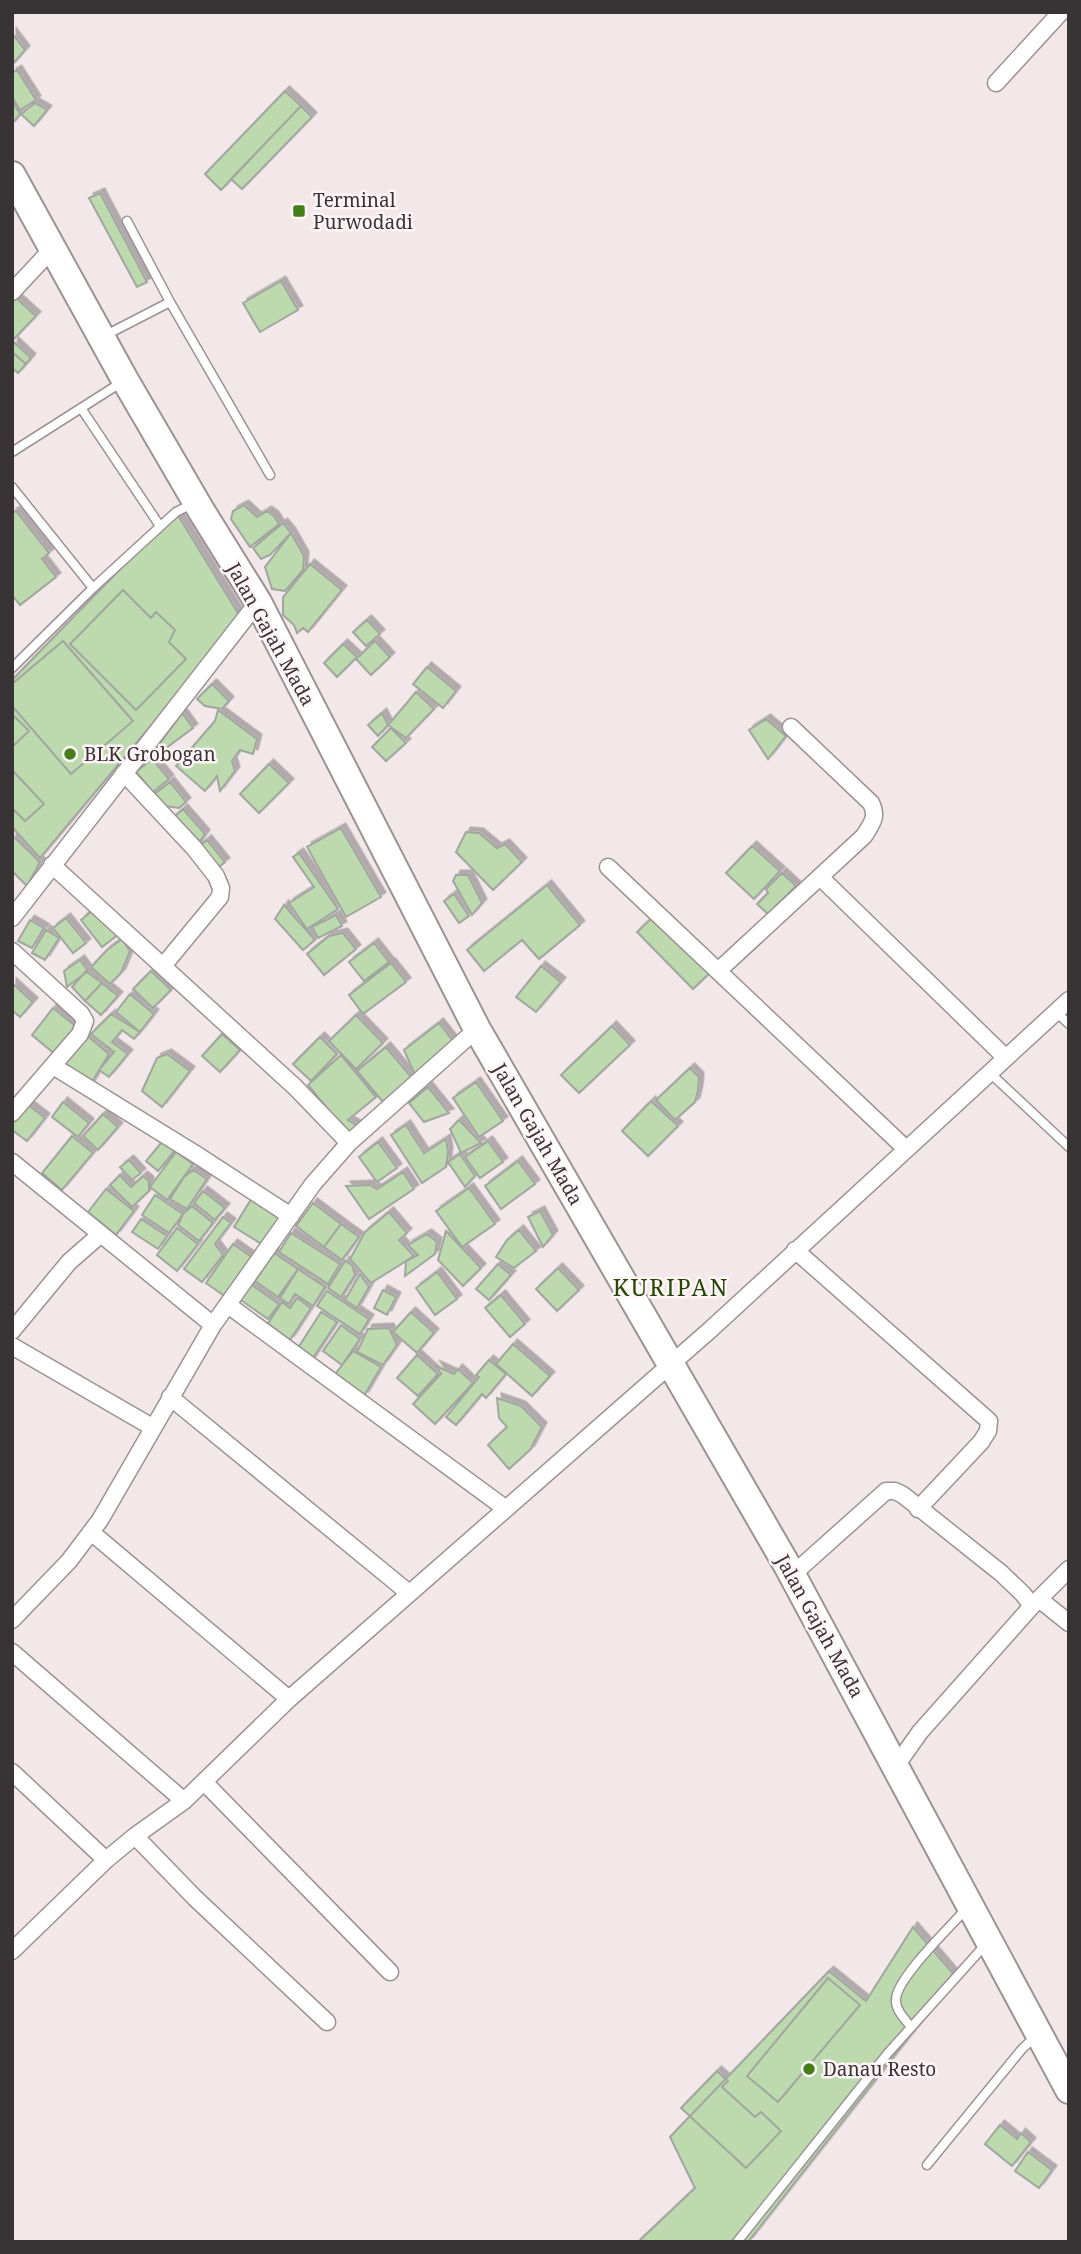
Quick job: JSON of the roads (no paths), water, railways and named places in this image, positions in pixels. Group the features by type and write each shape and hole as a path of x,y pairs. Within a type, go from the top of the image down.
{"main road":[{"name":"Jalan Gajah Mada","path":"16,192 53,248 125,380 258,602 477,1029 792,1575 1069,2090"}],"street":[{"path":"996,83 1060,12"},
{"path":"12,292 53,248"},
{"path":"12,918 18,897 52,865 258,602"},
{"path":"718,971 864,835 875,819 871,803 791,727"},
{"path":"124,773 194,848 216,876 221,888 220,897 163,966"},
{"path":"52,865 295,1087 349,1143"},
{"path":"608,867 905,1149"},
{"path":"820,877 1005,1057"},
{"path":"12,951 81,1014 85,1021 80,1034 12,1113"},
{"path":"12,1951 106,1860 184,1801 289,1699 672,1364 1069,1000"},
{"path":"12,1620 69,1560 91,1532 213,1325 313,1184 349,1143 477,1029"},
{"path":"52,1066 291,1216"},
{"path":"12,1162 213,1325"},
{"path":"12,1331 69,1262 101,1234"},
{"path":"795,1250 989,1421 988,1432 981,1442 918,1509"},
{"path":"228,1305 505,1508"},
{"path":"12,1346 152,1427"},
{"path":"170,1397 410,1593"},
{"path":"792,1575 886,1491 895,1491 1023,1594 1069,1623"},
{"path":"91,1532 289,1699"},
{"path":"896,1766 920,1732 1035,1602 1069,1569"},
{"path":"12,1652 184,1801"},
{"path":"12,1772 106,1860"},
{"path":"204,1782 390,1972"},
{"path":"135,1836 195,1898 327,2022"}],"lane":[{"path":"127,221 170,302 271,475"},
{"path":"102,337 170,302"},
{"path":"12,452 125,380"},
{"path":"81,408 160,526"},
{"path":"12,487 93,588"},
{"path":"12,668 160,526 176,512 197,502"},
{"path":"1056,1012 1069,1024"},
{"path":"989,1072 1069,1147"},
{"path":"911,2027 897,2007 896,1998 901,1984 969,1906"},
{"path":"737,2242 888,2053 988,1942"},
{"path":"928,2165 1022,2049 1038,2034"}],"place":[{"name":"Terminal Purwodadi","path":"299,211"},
{"name":"BLK Grobogan","path":"70,754"},
{"name":"Danau Resto","path":"809,2069"}],"district":[{"name":"KURIPAN","path":"671,1287"}]}
